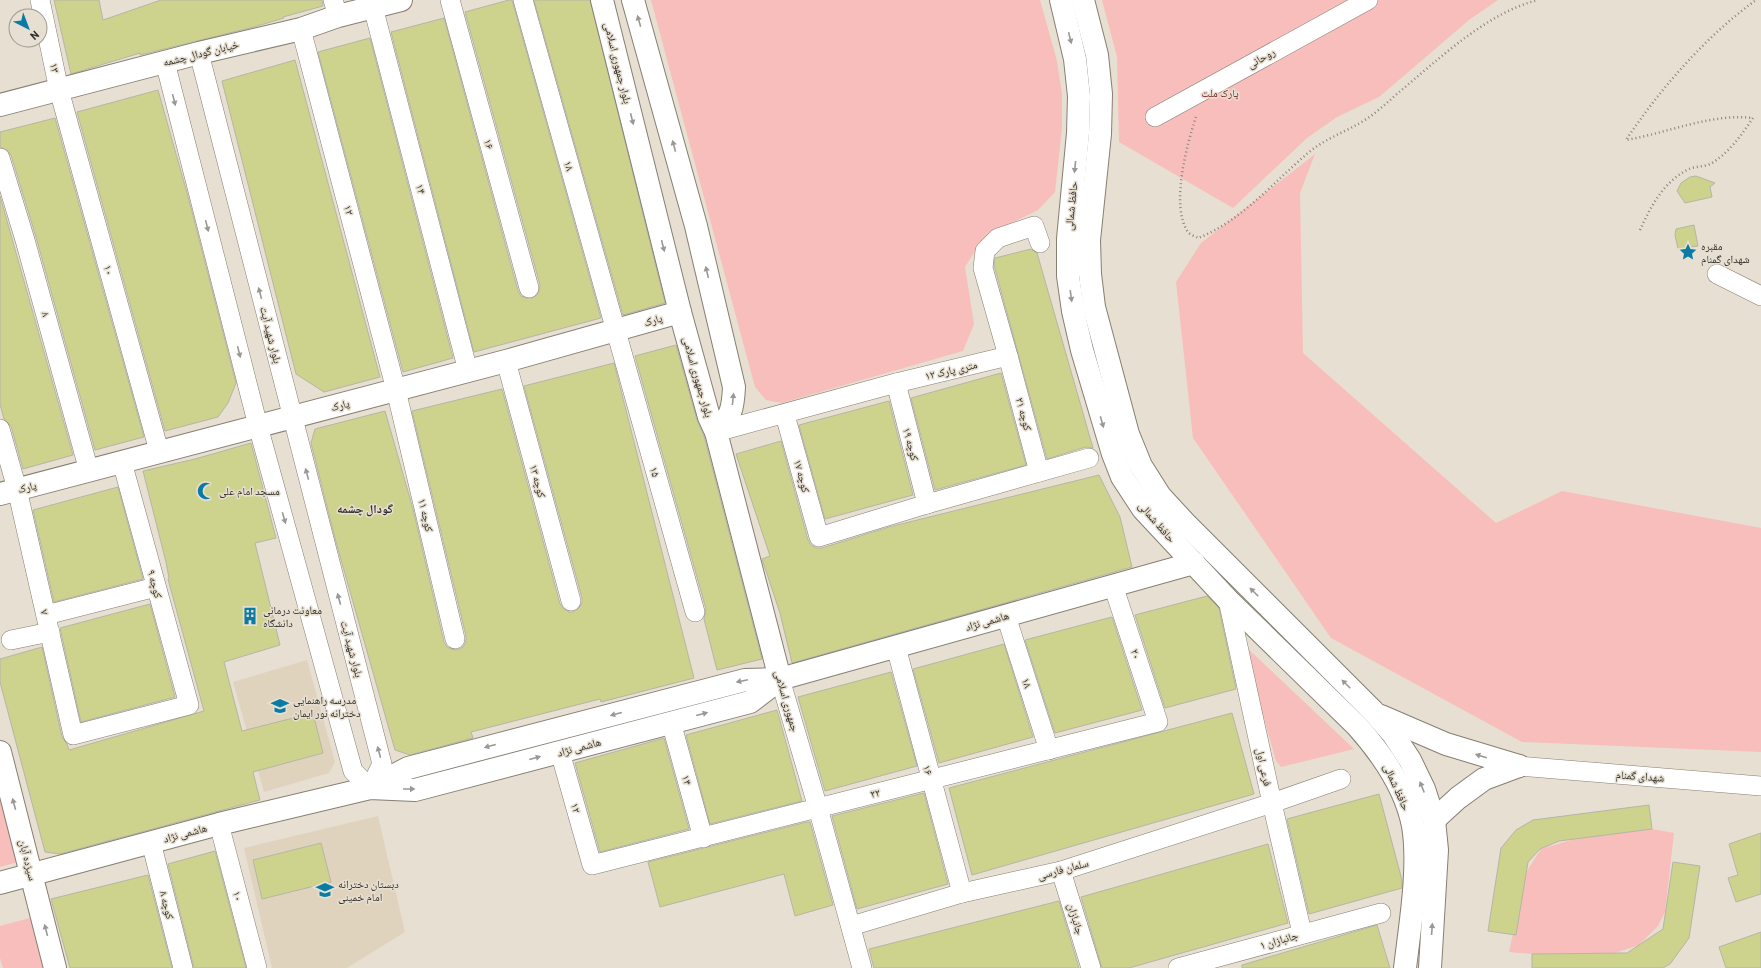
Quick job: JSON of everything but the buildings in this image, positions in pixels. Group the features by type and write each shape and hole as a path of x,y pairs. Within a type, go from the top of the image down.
{"main road":[{"name":"خیابان گودال چشمه","path":"0,105 199,53 301,29 335,8 373,7 401,0"},
{"name":"بلوار جمهوری اسلامی","path":"602,0 680,312 709,417 716,432 727,421 733,404 734,387 696,226 633,0"},
{"name":"حافظ شمالی","path":"1060,0 1075,59 1079,96 1078,133 1068,239 1068,276 1073,311 1079,337 1108,441 1122,476 1143,509 1228,600 1357,726 1376,747 1391,771 1403,797 1412,825 1416,851 1406,968"},
{"name":"حافظ شمالی","path":"1083,0 1097,55 1101,94 1100,134 1089,240 1090,274 1094,307 1103,345 1131,440 1142,466 1160,496 1184,522 1373,711 1394,734 1410,760 1424,789 1434,820 1437,850 1430,968"},
{"name":"پارک","path":"8,492 159,451 616,332 680,312"},
{"name":"جمهوری اسلامی","path":"716,432 780,679"},
{"name":"هاشمی نژاد","path":"0,883 219,824 370,788 408,768 745,680 780,679 1194,563"},
{"name":"هاشمی نژاد","path":"370,788 415,790 750,702 780,679"},
{"path":"1373,711 1396,724 1446,744 1519,766"},
{"name":"سیزده آبان","path":"0,752 55,968"},
{"path":"1434,820 1458,798 1484,779 1519,766"}],"street":[{"name":"۱۳","path":"40,0 59,90"},
{"name":"۱۶","path":"450,0 529,288"},
{"name":"۱۸","path":"523,0 616,332"},
{"name":"روحانی","path":"1155,116 1368,0"},
{"name":"۱۴","path":"373,7 468,371"},
{"name":"۱۲","path":"301,29 396,390"},
{"name":"بلوار شهید آیت","path":"199,53 382,764 370,788"},
{"path":"165,62 258,426 354,771 370,788"},
{"name":"۱۰","path":"59,90 159,451"},
{"name":"۸","path":"0,158 25,240 89,471"},
{"path":"1008,356 983,268 985,251 998,238 1034,226 1040,243"},
{"path":"1717,274 1761,296"},
{"name":"۱۵","path":"616,332 695,612"},
{"name":"۱۲ متری پارک","path":"716,432 786,415 896,383 1008,356"},
{"name":"کوچه ۲۱","path":"1008,356 1039,472"},
{"name":"کوچه ۱۳","path":"506,361 571,601"},
{"name":"کوچه ۱۹","path":"896,383 927,504"},
{"name":"کوچه ۱۱","path":"396,390 455,639"},
{"name":"کوچه ۱۷","path":"786,415 819,537 927,504"},
{"name":"۷","path":"0,429 8,492 48,624 73,735"},
{"path":"927,504 1089,458"},
{"name":"کوچه ۹","path":"73,735 189,705 122,462"},
{"name":"۲۰","path":"1113,586 1158,722"},
{"path":"11,640 48,624 156,587"},
{"name":"فرعی اول","path":"1228,600 1302,933"},
{"name":"۱۸","path":"1006,616 1049,750"},
{"name":"۱۶","path":"896,646 962,893"},
{"name":"جمهوری اسلامی","path":"780,679 818,808 862,968"},
{"name":"۱۴","path":"671,722 703,838"},
{"name":"۲۲","path":"592,865 1158,722"},
{"name":"۱۲","path":"560,752 592,865"},
{"name":"شهدای گمنام","path":"1519,766 1761,786"},
{"name":"سلمان فارسی","path":"851,926 962,893 1061,871 1272,803 1341,779"},
{"name":"۱۰","path":"219,824 257,968"},
{"name":"کوچه ۸","path":"151,842 183,968"},
{"name":"جانبازان","path":"1061,871 1091,968"},
{"name":"جانبازان ۱","path":"1178,968 1302,933 1381,913"}],"path":[{"path":"1196,117 1188,141 1179,194 1182,218 1188,233 1198,238 1214,232 1234,218 1320,142 1368,118 1439,58 1485,25 1521,4 1538,0"},
{"path":"1640,230 1650,209 1662,191 1674,178 1690,169 1712,163 1736,142 1753,118 1736,116 1626,140 1639,120 1686,64 1712,37 1756,0"}],"shaded area":[{"name":"مدرسه راهنمایی دخترانه نور ایمان","path":"307,660 335,762 329,773 264,792 233,682"},
{"name":"دبستان دخترانه امام خمینی","path":"378,816 405,932 347,968 272,968 244,848"}],"green space":[{"path":"651,0 1040,0 1057,61 1062,94 1062,128 1055,192 1038,210 994,232 977,248 965,267 974,324 963,351 782,403 766,400 755,387"},
{"name":"پارک ملت","path":"1102,0 1498,0 1469,20 1379,97 1337,117 1307,138 1233,208 1119,142 1117,57"},
{"path":"1315,154 1300,193 1303,353 1496,523 1562,491 1761,528 1761,752 1522,742 1331,638 1193,438 1176,282 1201,243"},
{"path":"1243,644 1354,749 1281,767 1276,761"},
{"path":"0,772 25,860 0,867"},
{"path":"1652,829 1674,833 1665,912 1658,926 1639,945 1615,953 1532,954 1509,952 1527,871 1541,849 1575,839"},
{"path":"37,916 50,968 3,968 0,958 0,926"}],"place":[{"name":"مقبره شهدای گمنام","path":"1688,252"},
{"name":"مسجد امام علی","path":"206,491"},
{"name":"معاونت درمانی دانشگاه","path":"250,616"},
{"name":"مدرسه راهنمایی دخترانه نور ایمان","path":"280,706"},
{"name":"دبستان دخترانه امام خمینی","path":"325,890"}],"district":[{"name":"گودال چشمه","path":"365,509"}]}
